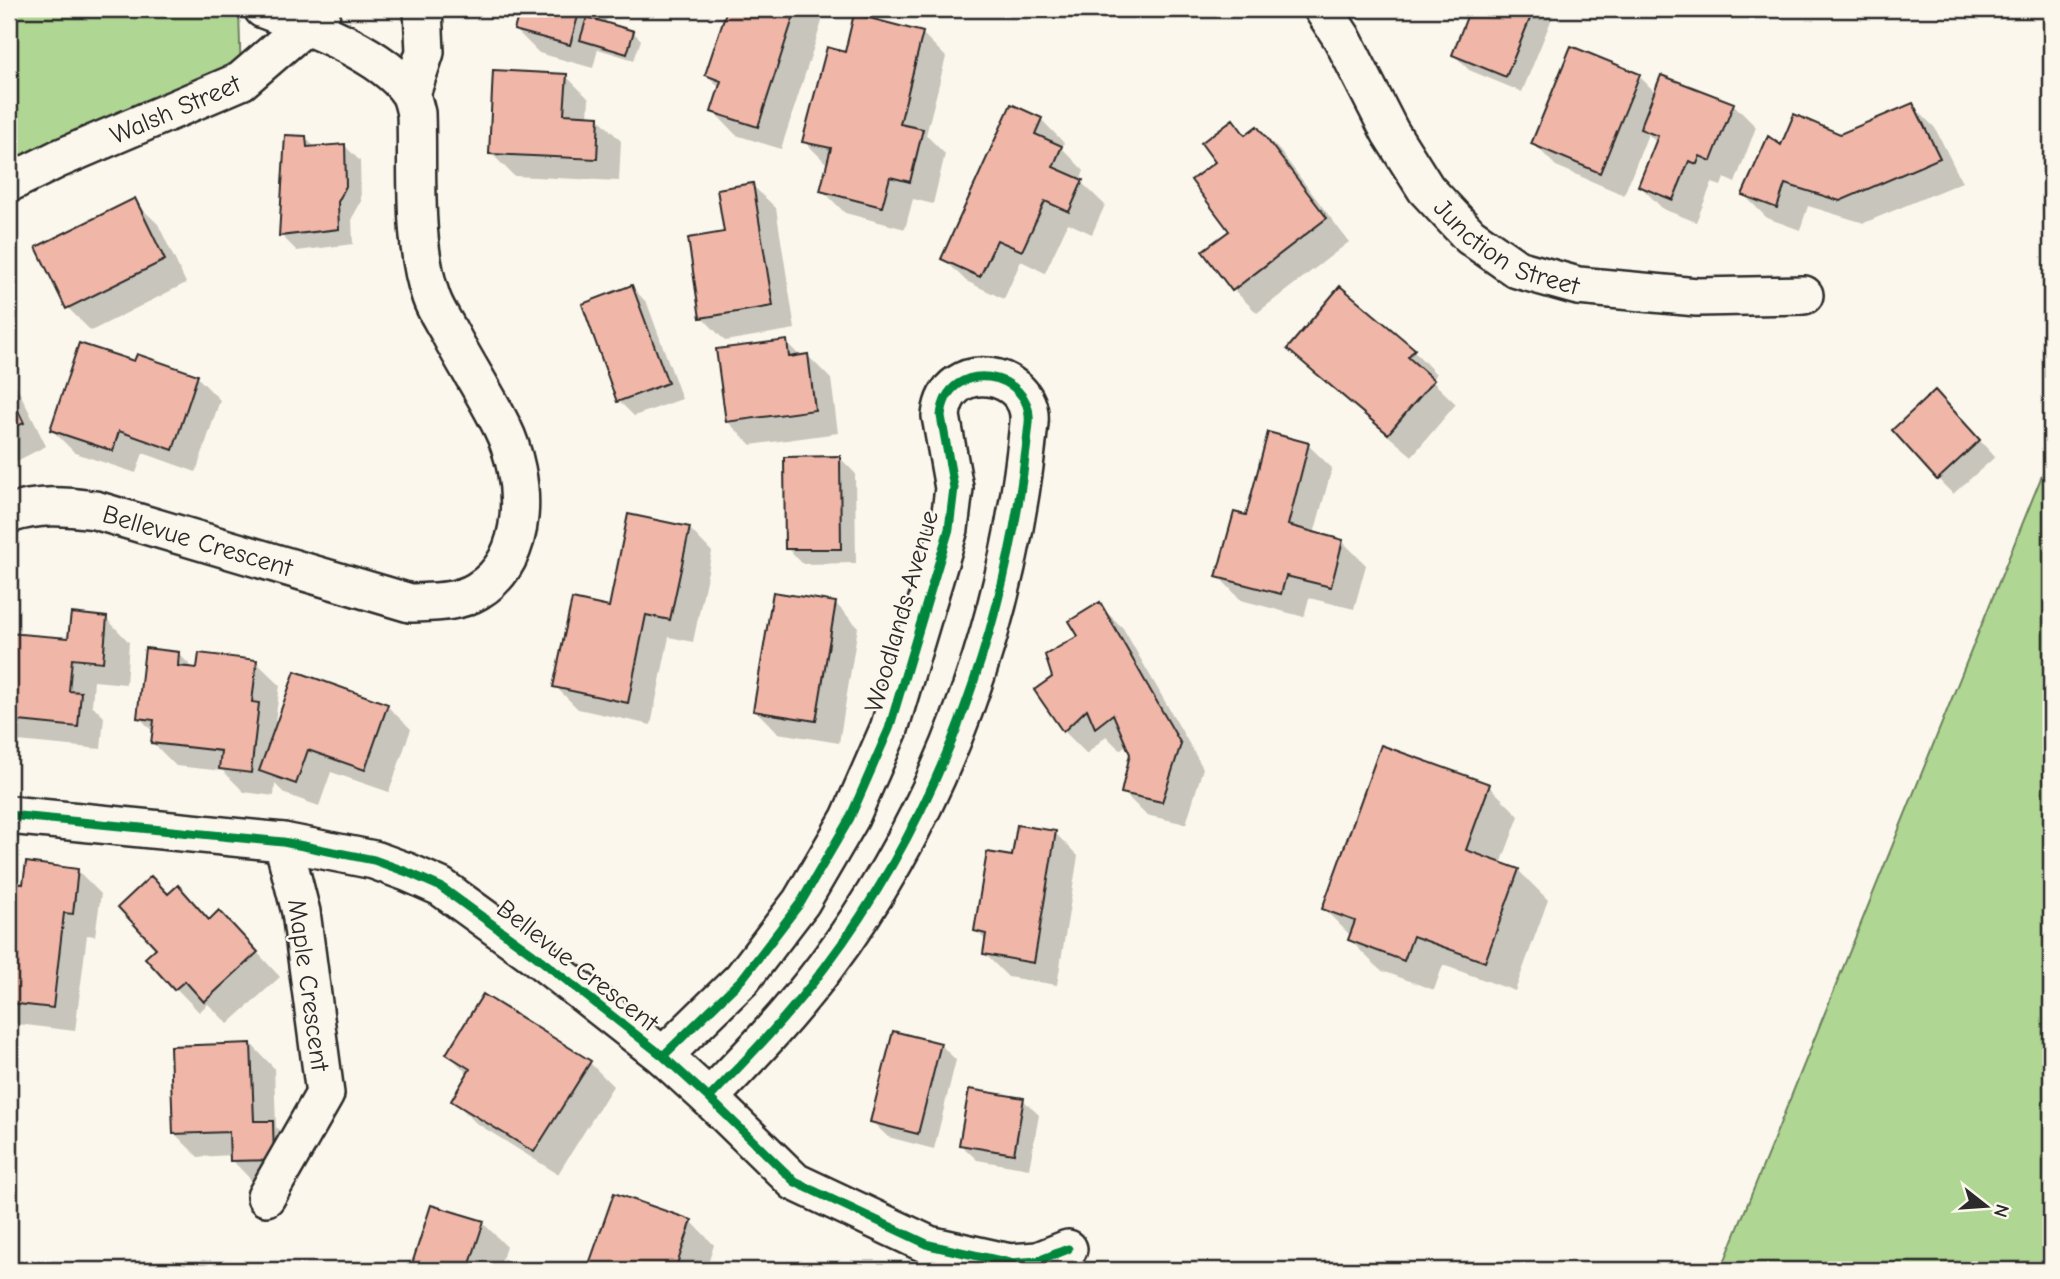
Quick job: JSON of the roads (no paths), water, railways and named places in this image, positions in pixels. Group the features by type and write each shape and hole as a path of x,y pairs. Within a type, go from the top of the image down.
{"street":[{"path":"263,9 315,17 389,69 411,94"},
{"name":"Bellevue Crescent","path":"9,514 35,506 60,505 95,510 410,603 446,602 476,592 496,576 510,554 518,529 520,498 514,463 503,430 432,300 420,251 416,113 411,94 425,52 423,9"},
{"name":"Junction Street","path":"1323,9 1342,38 1390,132 1426,189 1470,236 1517,269 1577,286 1697,297 1804,295"},
{"name":"Walsh Street","path":"9,183 58,159 241,81 315,17"},
{"name":"Woodlands Avenue","path":"663,1056 742,979 801,902 850,818 889,729 949,529 954,488 942,416 943,405 951,389 966,380 989,376 1004,381 1021,397 1030,419 1017,509 1006,567 986,644 947,753 903,846 872,899 825,967 773,1032 709,1098"},
{"name":"Bellevue Crescent","path":"9,815 283,842 374,860 407,872 441,887 533,954 663,1056 795,1182 929,1245 1010,1263 1038,1261 1068,1249"},
{"name":"Maple Crescent","path":"266,1197 325,1094 301,912 283,842"}]}
